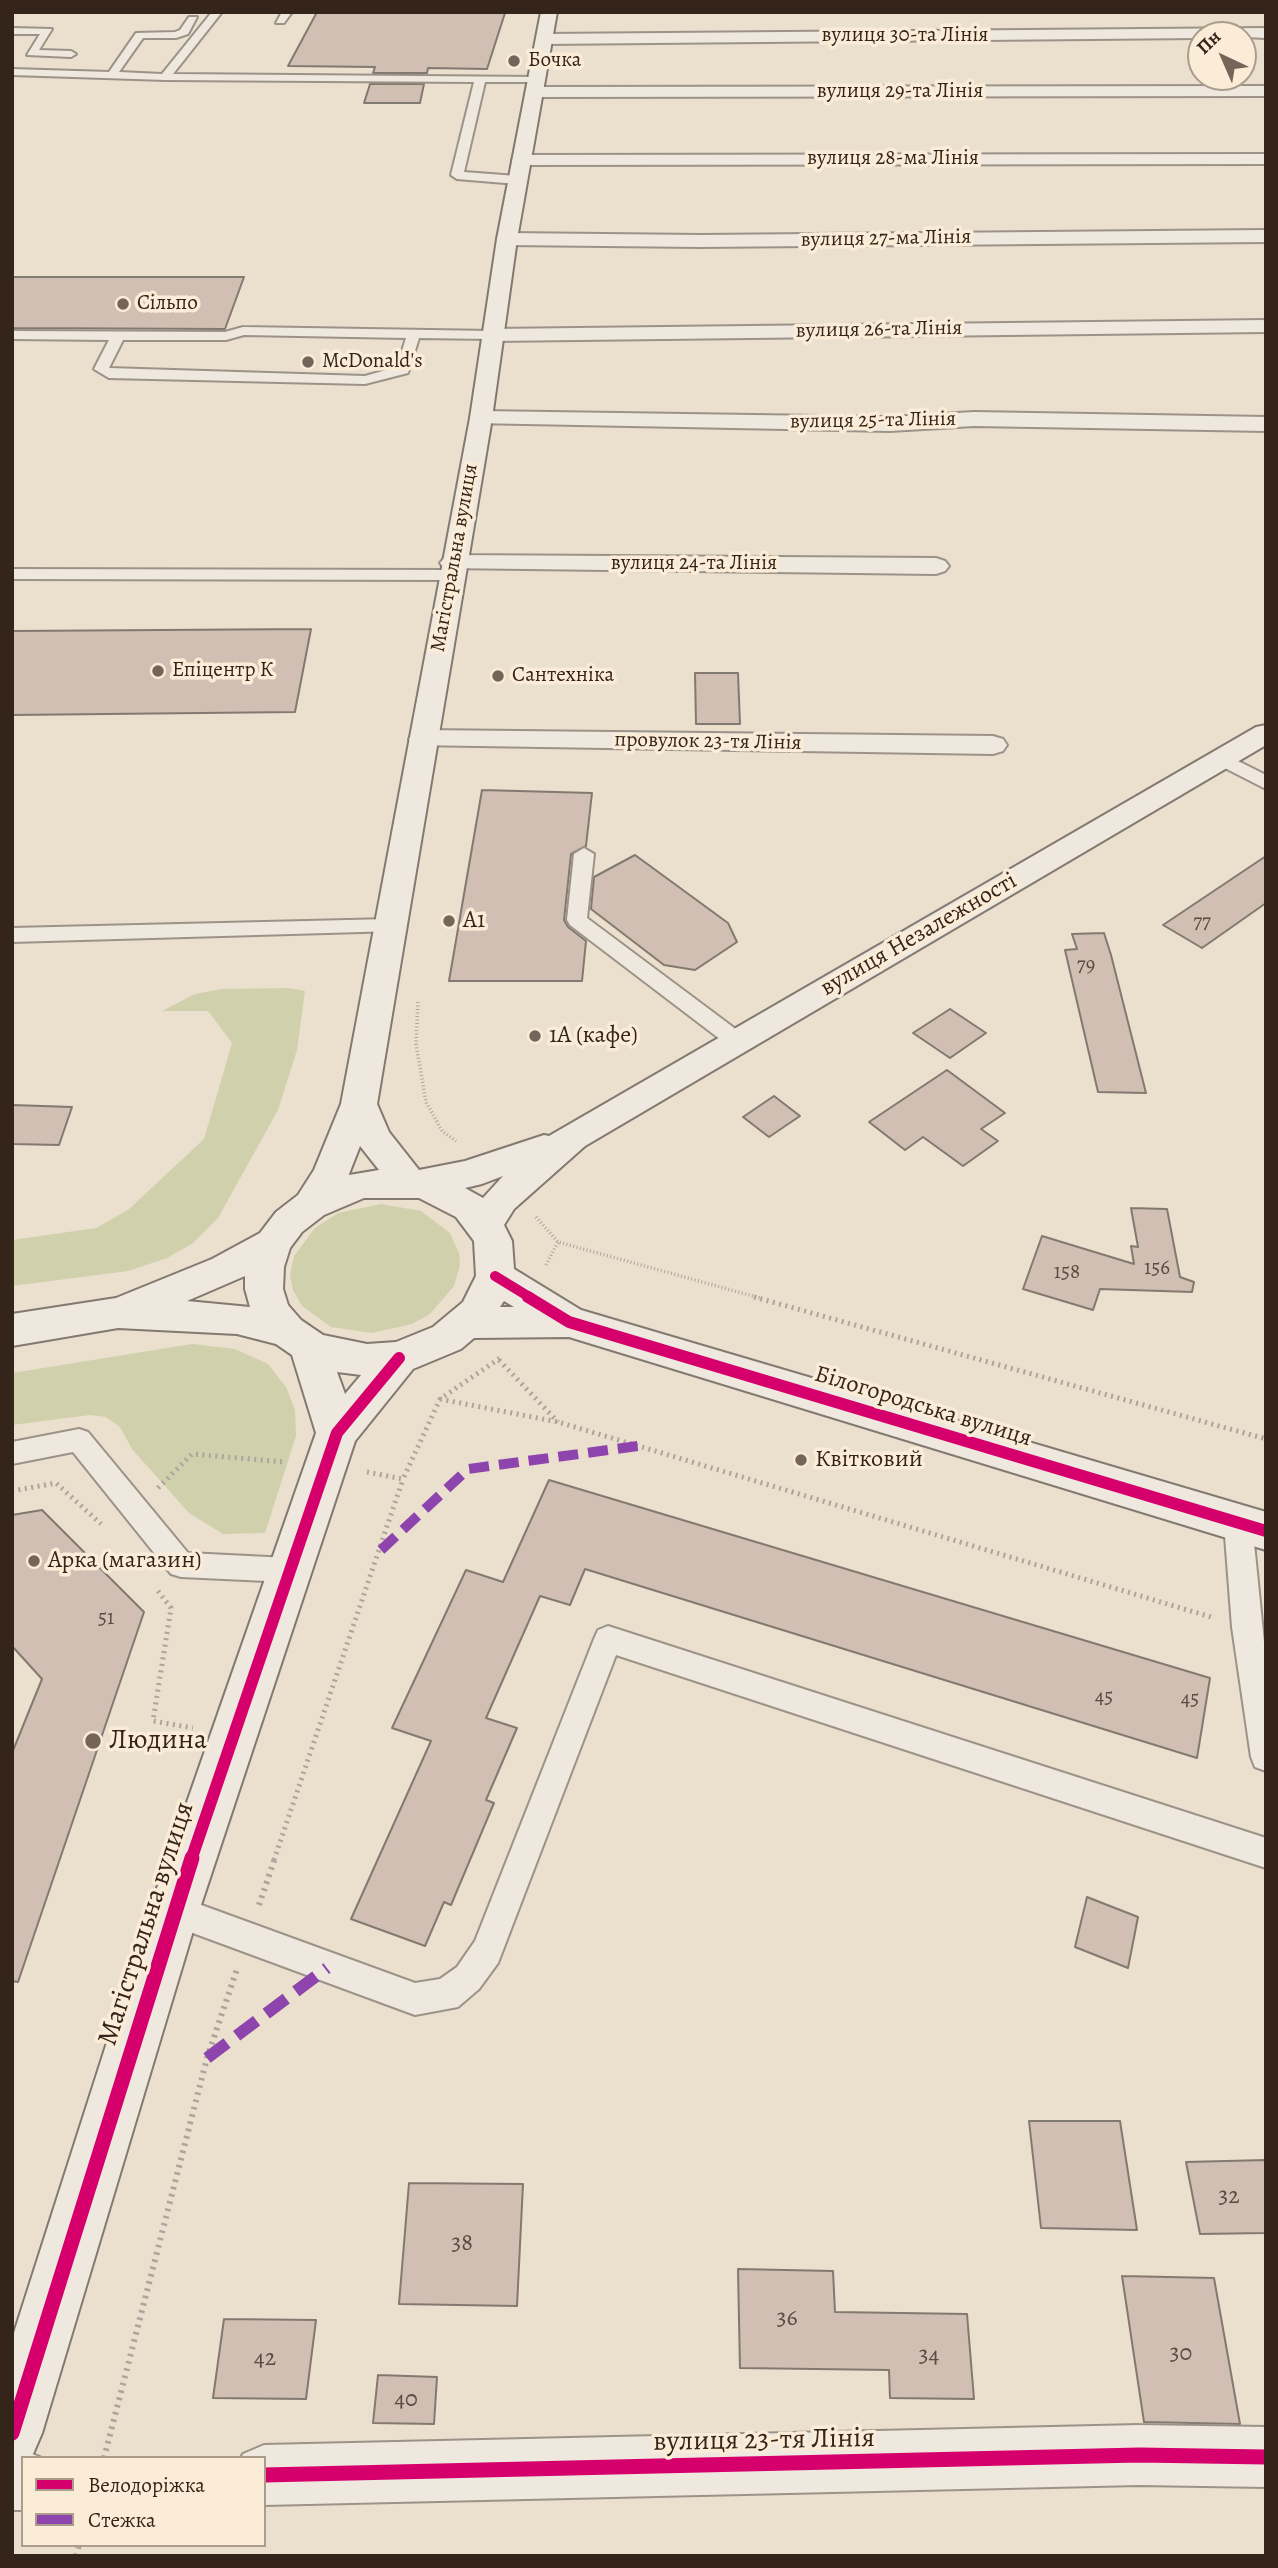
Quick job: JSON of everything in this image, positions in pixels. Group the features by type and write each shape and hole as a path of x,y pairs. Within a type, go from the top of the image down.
{"street":[{"name":"Магістральна вулиця","path":"311,1205 331,1174 359,1104 452,569 481,418 507,239 549,12"},
{"name":"вулиця 30-та Лінія","path":"544,39 1266,33"},
{"name":"вулиця 29-та Лінія","path":"535,85 1266,91"},
{"name":"вулиця 28-ма Лінія","path":"519,170 1266,159"},
{"name":"вулиця 27-ма Лінія","path":"507,239 700,241 1266,236"},
{"name":"вулиця 26-та Лінія","path":"492,335 1266,326"},
{"name":"вулиця 25-та Лінія","path":"481,418 890,425 974,419 1266,424"},
{"name":"вулиця 24-та Лінія","path":"452,569 936,566"},
{"name":"вулиця Незалежності","path":"572,1137 1266,733"},
{"name":"провулок 23-тя Лінія","path":"423,739 993,745"},
{"path":"12,1330 118,1313 237,1319 298,1339 336,1356 367,1360 399,1357 436,1344 467,1323 485,1301 495,1276 496,1258 485,1225 469,1207 416,1183 374,1138 359,1104"},
{"path":"332,1449 298,1339 271,1311 264,1289 265,1267 273,1243 289,1222 311,1205 336,1192 364,1184 416,1183 478,1172 572,1137"},
{"path":"485,1225 501,1199 572,1137"},
{"path":"118,1313 226,1269 273,1243"},
{"path":"495,1276 569,1322"},
{"path":"467,1323 569,1322"},
{"name":"Білогородська вулиця","path":"569,1322 1252,1527"},
{"name":"Магістральна вулиця","path":"17,2403 232,1735 332,1449 399,1357"},
{"name":"вулиця 23-тя Лінія","path":"266,2474 1126,2455 1266,2457"}],"lane":[{"path":"164,77 217,12"},
{"path":"113,74 140,35 176,35 184,32 192,19"},
{"path":"12,31 48,31 31,53 71,54"},
{"path":"12,72 336,79 359,86 414,87 434,79 480,79 535,85"},
{"path":"480,79 457,176 519,170"},
{"path":"12,335 226,337 243,331 492,335"},
{"path":"118,336 101,369 103,372 239,378 381,378 403,370 414,333"},
{"path":"12,574 452,569"},
{"path":"1222,759 1266,783"},
{"path":"584,854 577,920 737,1041"},
{"path":"12,935 390,926"},
{"path":"12,1453 79,1440 181,1565 288,1570"},
{"path":"1252,1527 1246,1627 1266,1757"},
{"path":"174,1911 415,1999 446,1996 468,1978 488,1952 608,1639 1266,1853"}],"path":[{"path":"420,993 416,1044 426,1102 442,1131 458,1143"},
{"path":"558,1242 1266,1439"},
{"path":"12,1491 56,1483 110,1532 192,1454 332,1449 403,1479 440,1399 499,1360 558,1422"},
{"path":"440,1399 558,1422 1246,1627"},
{"path":"153,1586 171,1608 153,1721 232,1735"}],"green space":[{"path":"289,988 305,991 297,1050 278,1110 218,1218 193,1243 167,1258 128,1271 12,1286 12,1240 96,1228 128,1210 204,1139 232,1043 208,1011 162,1011 195,994 222,989"},
{"path":"381,1204 421,1211 450,1233 459,1253 460,1265 454,1286 430,1314 412,1324 372,1333 331,1327 302,1306 293,1290 290,1275 294,1256 315,1228 338,1213"},
{"path":"192,1344 235,1349 268,1364 286,1387 295,1410 296,1436 265,1533 223,1534 189,1513 132,1449 120,1427 106,1417 90,1415 12,1425 12,1373"}],"building":[{"path":"317,12 505,13 487,69 428,68 427,73 373,73 375,67 288,66"},
{"path":"370,84 424,84 420,103 364,103"},
{"name":"Сільпо","path":"12,277 244,277 225,329 12,328"},
{"name":"Епіцентр К","path":"311,629 295,712 12,715 12,631"},
{"path":"695,673 738,673 740,724 696,724"},
{"path":"482,790 592,793 586,846 571,854 564,920 568,927 586,941 582,981 449,981"},
{"path":"635,855 728,923 737,942 695,970 664,965 591,909 594,877"},
{"path":"1266,856 1266,903 1202,948 1163,925"},
{"path":"1104,933 1146,1093 1098,1092 1065,950 1077,949 1072,934"},
{"path":"950,1009 986,1033 950,1058 913,1033"},
{"path":"947,1070 1005,1113 981,1129 998,1141 963,1166 923,1137 905,1150 869,1122"},
{"path":"774,1096 800,1116 769,1137 743,1117"},
{"path":"12,1105 72,1107 59,1145 12,1144"},
{"path":"1131,1208 1167,1209 1180,1277 1194,1282 1192,1292 1100,1289 1093,1310 1023,1289 1042,1236 1134,1264 1131,1246 1138,1247"},
{"path":"549,1480 1210,1678 1197,1758 585,1569 570,1605 540,1596 486,1718 517,1728 486,1800 494,1803 451,1905 444,1902 425,1946 351,1919 431,1741 392,1728 466,1570 503,1582"},
{"path":"42,1510 144,1612 18,1982 12,1981 12,1753 42,1679 12,1646 12,1515"},
{"path":"1087,1897 1138,1917 1128,1968 1075,1947"},
{"path":"1029,2121 1120,2121 1137,2230 1041,2228"},
{"path":"1266,2160 1266,2233 1200,2234 1186,2162"},
{"path":"409,2183 523,2184 517,2306 399,2304"},
{"path":"738,2269 833,2271 835,2312 967,2314 974,2399 890,2398 889,2370 740,2368"},
{"path":"1122,2276 1214,2278 1240,2424 1144,2422"},
{"path":"224,2319 316,2320 306,2399 213,2398"},
{"path":"378,2375 437,2377 434,2424 373,2423"}],"marked path":[{"path":"381,1550 468,1469 638,1446"},
{"path":"207,2058 327,1968"}],"cycle path":[{"path":"495,1276 569,1322 1266,1531"},
{"path":"12,2433 174,1911 337,1433 399,1358"},
{"path":"266,2475 1139,2455 1266,2457"}],"place":[{"name":"Бочка","path":"514,61"},
{"name":"Сільпо","path":"123,304"},
{"name":"McDonald's","path":"308,362"},
{"name":"Епіцентр К","path":"158,671"},
{"name":"Сантехніка","path":"498,676"},
{"name":"А1","path":"449,921"},
{"name":"1А (кафе)","path":"535,1036"},
{"name":"Квітковий","path":"801,1460"},
{"name":"Арка (магазин)","path":"34,1561"},
{"name":"Людина","path":"93,1741"}]}
